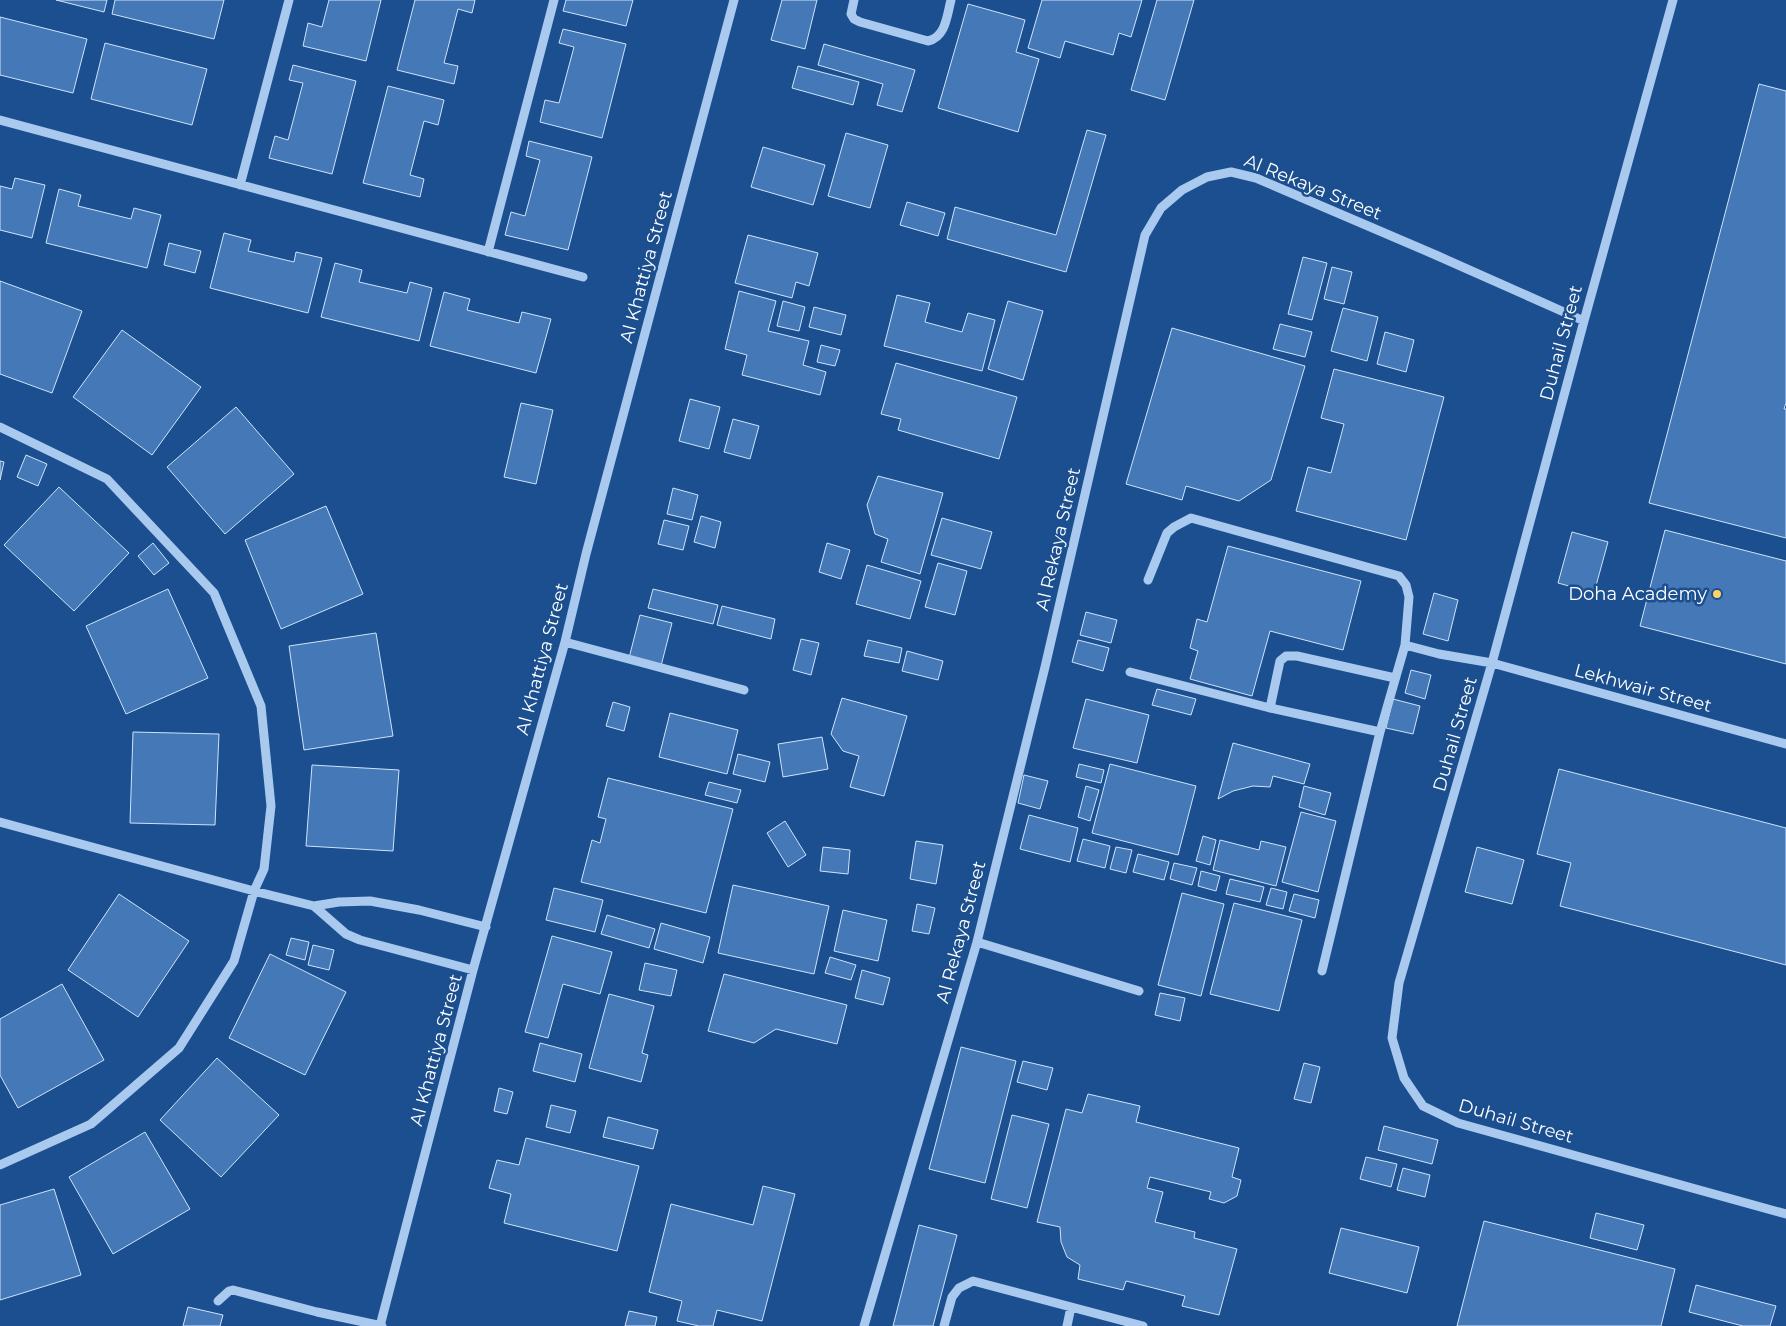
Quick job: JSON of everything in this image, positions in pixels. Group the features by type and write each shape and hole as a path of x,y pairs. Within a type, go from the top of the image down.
{"street":[{"path":"240,186 289,0"},
{"path":"488,252 554,0"},
{"name":"Al Khattiya Street","path":"381,1326 473,970 565,642 586,554 734,0"},
{"path":"854,0 851,14 854,19 928,41 935,40 942,32 951,0"},
{"name":"Duhail Street","path":"1673,0 1492,664 1398,983 1392,1038 1404,1078 1423,1106 1458,1124 1786,1214"},
{"path":"0,120 583,277"},
{"name":"Al Rekaya Street","path":"864,1326 977,942 1045,668 1145,235 1161,208 1182,190 1208,177 1231,172 1256,178 1584,321"},
{"path":"0,427 107,479 214,593 260,706 271,806 264,869 254,891 234,961 178,1048 92,1124 0,1165"},
{"path":"1148,580 1167,533 1191,518 1399,576 1406,585 1409,597 1405,645 1380,732 1322,971"},
{"path":"565,642 744,690"},
{"name":"Lekhwair Street","path":"1405,645 1439,654 1492,664 1786,744"},
{"path":"1270,708 1280,661 1286,656 1297,656 1395,678"},
{"path":"1130,672 1270,708 1380,732"},
{"path":"0,822 314,906 339,902 370,901 420,910 486,927"},
{"path":"314,906 346,934 360,940 473,970"},
{"path":"977,942 1139,991"},
{"path":"944,1326 952,1297 959,1288 973,1281 1143,1326"},
{"path":"218,1301 228,1291 233,1290 317,1312 381,1326"},
{"path":"1067,1326 1071,1307"}],"building":[{"path":"56,0 107,0 104,12"},
{"path":"115,0 224,0 214,39 112,14"},
{"path":"329,0 381,0 366,61 303,46 308,23 322,27"},
{"path":"415,0 475,0 472,13 458,9 444,63 458,66 454,84 397,70"},
{"path":"566,0 633,0 626,26 563,11"},
{"path":"782,0 817,0 805,49 771,40"},
{"path":"1042,0 1142,0 1131,37 1119,33 1113,55 1065,41 1060,58 1028,48"},
{"path":"1157,0 1194,0 1165,100 1131,90"},
{"path":"968,4 1025,20 1016,52 1039,59 1018,132 938,108"},
{"path":"0,17 87,39 73,93 0,75"},
{"path":"563,29 626,44 602,138 540,122 545,100 559,103 574,47 559,43"},
{"path":"105,43 207,69 192,125 91,99"},
{"path":"824,44 915,70 902,112 877,105 883,84 818,65"},
{"path":"293,65 356,81 332,174 269,158 275,136 288,140 303,83 289,80"},
{"path":"798,66 859,82 853,105 792,88"},
{"path":"1759,84 1786,91 1786,403 1784,409 1786,409 1786,538 1649,503"},
{"path":"388,86 444,100 438,125 424,121 410,175 424,179 420,197 363,183"},
{"path":"1087,130 1106,135 1066,272 947,239 955,207 1056,235"},
{"path":"846,133 888,145 870,208 828,196"},
{"path":"529,141 592,157 568,250 505,235 511,212 525,216 540,160 526,156"},
{"path":"763,147 825,165 813,205 751,187"},
{"path":"15,178 45,185 32,238 0,230 0,186 12,189"},
{"path":"59,189 81,195 78,206 131,219 134,208 161,215 147,268 46,243"},
{"path":"907,202 945,213 938,236 900,225"},
{"path":"224,233 251,240 248,251 294,262 296,252 322,258 308,313 210,288"},
{"path":"748,235 818,253 809,286 796,282 792,298 735,283"},
{"path":"169,243 201,251 195,273 164,265"},
{"path":"1303,257 1327,263 1312,320 1288,314"},
{"path":"335,263 362,270 359,282 407,293 410,282 432,288 419,341 321,317"},
{"path":"1332,267 1352,272 1344,304 1324,299"},
{"path":"0,281 82,311 52,393 0,374"},
{"path":"739,291 776,301 768,331 809,341 803,365 826,372 820,395 742,375 747,355 725,349"},
{"path":"444,292 470,299 467,310 519,323 522,312 551,319 536,373 430,346"},
{"path":"897,295 930,303 925,322 962,332 968,313 995,320 982,371 884,346"},
{"path":"783,301 805,307 799,331 777,326"},
{"path":"1008,301 1043,311 1023,380 988,369"},
{"path":"814,307 846,315 841,335 809,327"},
{"path":"1343,308 1378,317 1367,361 1331,351"},
{"path":"1280,324 1312,332 1305,357 1273,349"},
{"path":"1172,328 1305,366 1271,480 1239,501 1186,486 1182,500 1126,484"},
{"path":"122,330 201,387 152,455 73,397"},
{"path":"1385,332 1414,340 1406,372 1377,364"},
{"path":"821,345 840,350 835,366 817,362"},
{"path":"896,363 1017,397 999,459 898,430 901,419 881,414"},
{"path":"1334,369 1444,397 1406,540 1296,511 1308,467 1331,473 1344,424 1321,418"},
{"path":"690,399 720,407 709,449 679,441"},
{"path":"521,403 553,410 536,484 504,477"},
{"path":"236,407 294,474 225,534 167,467"},
{"path":"733,419 759,426 750,459 724,452"},
{"path":"26,455 47,464 38,486 17,477"},
{"path":"0,461 4,462 0,480"},
{"path":"878,476 943,493 920,574 881,562 888,539 875,534 867,505"},
{"path":"59,487 129,553 74,611 4,545"},
{"path":"673,488 698,495 692,520 667,514"},
{"path":"326,506 363,594 281,629 245,540"},
{"path":"701,516 721,522 715,548 694,542"},
{"path":"942,518 992,532 981,569 931,555"},
{"path":"664,520 689,526 683,550 658,544"},
{"name":"Doha Academy","path":"1665,530 1786,561 1786,664 1640,626"},
{"path":"1572,532 1608,542 1594,593 1558,583"},
{"path":"153,543 169,563 154,575 138,556"},
{"path":"827,543 850,550 841,579 819,572"},
{"path":"1228,546 1361,581 1343,650 1270,631 1252,696 1190,679 1198,651 1190,648 1197,619 1207,622"},
{"path":"938,563 967,571 955,615 925,607"},
{"path":"867,565 921,581 910,619 856,604"},
{"path":"168,589 208,678 126,714 86,626"},
{"path":"653,589 718,605 713,624 648,608"},
{"path":"1434,593 1458,600 1448,641 1423,634"},
{"path":"722,606 775,619 771,639 717,625"},
{"path":"1086,612 1117,620 1111,643 1080,635"},
{"path":"640,615 672,623 661,666 629,658"},
{"path":"376,633 393,736 304,750 289,646"},
{"path":"801,639 819,643 811,675 793,670"},
{"path":"868,640 902,648 899,663 864,656"},
{"path":"1078,640 1109,648 1103,671 1072,662"},
{"path":"907,651 943,661 938,680 902,671"},
{"path":"1411,670 1431,675 1425,699 1405,693"},
{"path":"1157,689 1196,699 1191,715 1152,705"},
{"path":"842,698 907,716 884,796 850,787 859,756 843,751 831,734"},
{"path":"1086,699 1149,715 1137,763 1073,748"},
{"path":"1393,699 1420,706 1413,734 1386,728"},
{"path":"613,702 630,707 624,731 606,726"},
{"path":"670,713 738,730 727,774 659,757"},
{"path":"133,732 219,734 215,825 130,823"},
{"path":"822,737 828,769 783,777 778,744"},
{"path":"1233,743 1310,764 1304,784 1273,776 1270,787 1253,786 1233,791 1218,799"},
{"path":"738,754 770,762 765,782 733,774"},
{"path":"1079,764 1104,770 1101,783 1076,777"},
{"path":"1110,764 1196,786 1178,855 1092,833"},
{"path":"312,765 399,770 393,851 306,846"},
{"path":"1559,769 1786,828 1786,965 1560,906 1571,863 1537,854"},
{"path":"1024,775 1048,781 1040,809 1018,803"},
{"path":"608,778 733,809 706,913 581,882 592,840 600,843 606,819 598,817"},
{"path":"709,782 741,790 737,803 705,795"},
{"path":"1086,786 1099,790 1090,821 1078,817"},
{"path":"1304,786 1331,793 1325,815 1299,807"},
{"path":"1301,812 1336,821 1318,892 1282,882"},
{"path":"1029,815 1078,828 1070,862 1020,849"},
{"path":"785,821 806,855 788,867 767,833"},
{"path":"1203,836 1216,840 1210,865 1196,861"},
{"path":"1083,839 1110,846 1105,868 1077,861"},
{"path":"1220,840 1259,850 1261,841 1286,847 1276,886 1213,870"},
{"path":"916,841 943,845 936,884 910,879"},
{"path":"823,847 850,850 848,874 820,871"},
{"path":"1116,847 1132,850 1126,873 1110,869"},
{"path":"1477,847 1524,860 1512,904 1465,892"},
{"path":"1138,854 1169,862 1164,880 1133,872"},
{"path":"1174,863 1197,868 1192,885 1170,879"},
{"path":"1201,871 1220,876 1216,891 1198,886"},
{"path":"1230,879 1264,887 1260,902 1226,894"},
{"path":"733,885 829,906 814,974 718,953"},
{"path":"554,888 603,900 595,932 546,920"},
{"path":"1271,888 1287,892 1283,909 1266,905"},
{"path":"1182,893 1224,904 1201,996 1158,985"},
{"path":"119,894 189,941 138,1017 68,970"},
{"path":"1294,894 1319,900 1315,918 1289,911"},
{"path":"1234,903 1302,920 1279,1011 1210,994"},
{"path":"917,904 935,908 929,934 912,931"},
{"path":"843,910 887,920 878,961 834,951"},
{"path":"607,915 655,929 649,948 601,934"},
{"path":"661,923 710,937 703,963 654,949"},
{"path":"552,936 612,952 600,994 563,984 548,1038 525,1032"},
{"path":"291,938 309,942 305,960 286,955"},
{"path":"313,945 334,950 329,970 308,965"},
{"path":"270,954 346,992 305,1075 229,1038"},
{"path":"830,957 856,965 851,980 825,973"},
{"path":"645,963 677,970 671,996 639,990"},
{"path":"862,970 890,978 883,1005 855,998"},
{"path":"724,974 847,1005 837,1044 776,1029 754,1043 708,1031"},
{"path":"62,984 104,1060 18,1108 0,1075 0,1019"},
{"path":"1160,993 1185,998 1180,1021 1155,1015"},
{"path":"609,994 654,1006 642,1053 648,1055 641,1082 589,1068"},
{"path":"540,1043 582,1054 575,1082 533,1071"},
{"path":"961,1047 1016,1061 985,1183 929,1169"},
{"path":"217,1058 279,1115 221,1177 160,1120"},
{"path":"1023,1061 1053,1068 1047,1090 1017,1082"},
{"path":"1304,1063 1320,1067 1311,1103 1294,1099"},
{"path":"499,1088 513,1092 507,1114 494,1111"},
{"path":"1088,1094 1140,1106 1136,1122 1239,1148 1232,1177 1241,1180 1237,1196 1224,1203 1209,1199 1211,1192 1150,1177 1147,1188 1163,1192 1155,1222 1195,1232 1194,1238 1237,1249 1219,1315 1182,1306 1185,1296 1126,1281 1123,1290 1078,1279 1080,1265 1067,1257 1061,1242 1060,1227 1037,1222 1066,1109 1082,1113"},
{"path":"551,1105 576,1111 570,1133 546,1127"},
{"path":"1012,1115 1049,1124 1027,1208 991,1199"},
{"path":"608,1117 658,1130 653,1149 603,1137"},
{"path":"1384,1126 1438,1140 1432,1164 1378,1150"},
{"path":"145,1132 190,1209 113,1254 69,1177"},
{"path":"526,1138 639,1166 617,1251 504,1223 511,1194 489,1188 497,1160 519,1165"},
{"path":"1366,1157 1397,1164 1391,1187 1360,1179"},
{"path":"1403,1168 1430,1175 1425,1197 1397,1190"},
{"path":"763,1186 795,1194 762,1321 717,1310 713,1326 699,1326 677,1321 682,1301 649,1292 671,1204 753,1225"},
{"path":"54,1189 81,1275 0,1300 0,1205"},
{"path":"1596,1213 1644,1225 1637,1250 1590,1238"},
{"path":"1484,1221 1675,1269 1661,1326 1457,1326"},
{"path":"919,1225 957,1235 933,1326 893,1326"},
{"path":"1341,1228 1419,1247 1407,1293 1329,1273"},
{"path":"1696,1285 1776,1306 1770,1326 1743,1326 1689,1312"},
{"path":"188,1307 223,1315 220,1326 183,1326"},
{"path":"629,1311 657,1317 655,1326 625,1326"}],"place":[{"name":"Doha Academy","path":"1717,594"}]}
